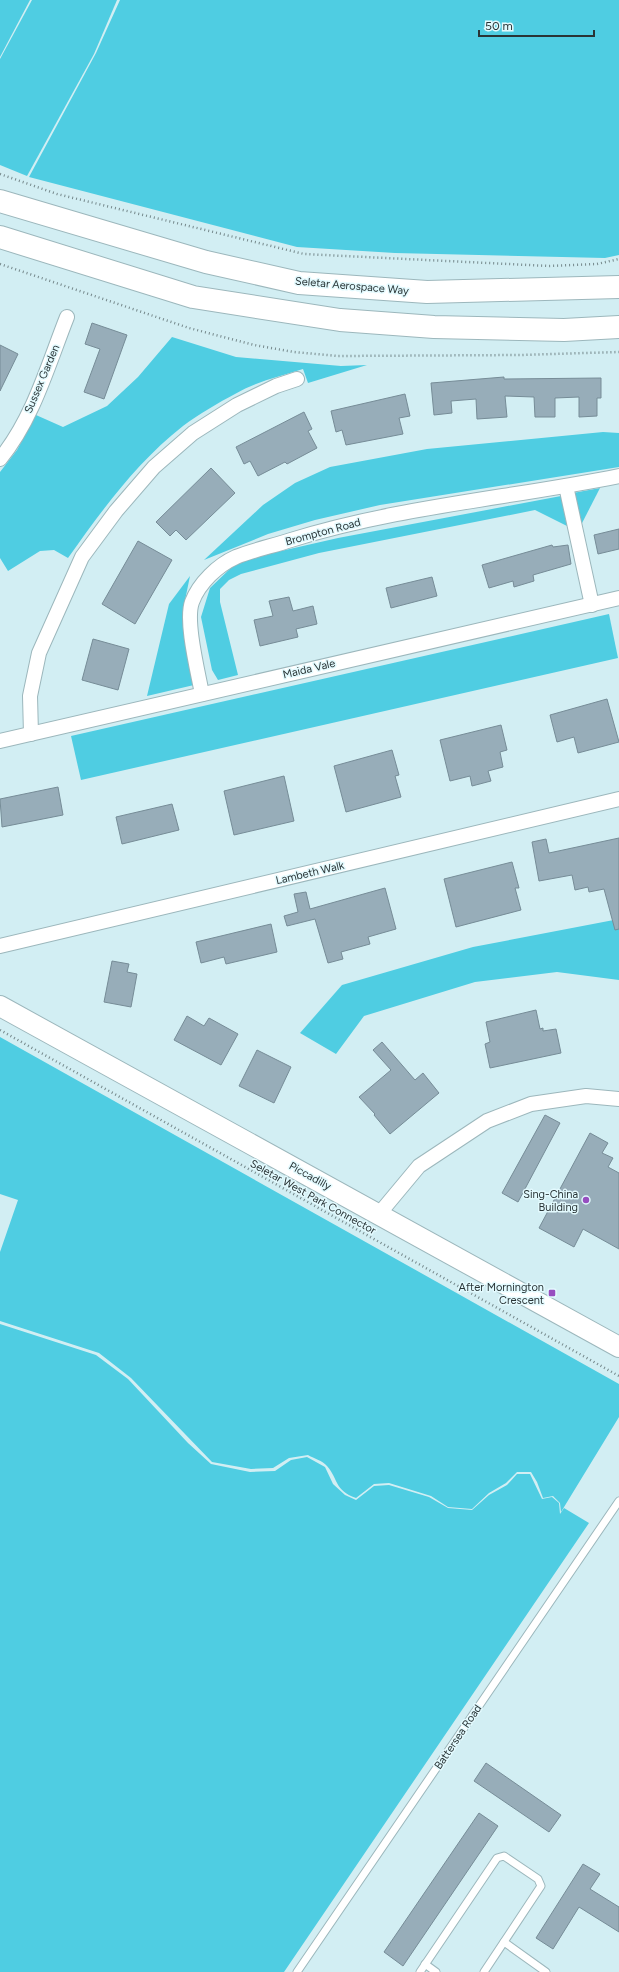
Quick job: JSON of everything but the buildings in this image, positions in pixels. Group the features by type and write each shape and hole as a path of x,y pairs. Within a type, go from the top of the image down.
{"main road":[{"name":"Seletar Aerospace Way","path":"0,201 206,262 299,283 427,292 619,287"},
{"path":"0,237 193,297 340,320 449,327 564,330 619,327"}],"street":[{"name":"Sussex Garden","path":"0,458 7,450 32,408 67,317"},
{"path":"31,734 30,696 39,652 82,557 112,517 154,467 192,433 237,405 276,386 297,379"},
{"name":"Brompton Road","path":"202,694 193,645 190,611 198,591 217,569 236,557 326,529 399,513 619,476"},
{"path":"566,486 592,605"},
{"name":"Maida Vale","path":"0,741 619,598"},
{"name":"Lambeth Walk","path":"0,946 619,799"},
{"name":"Piccadilly","path":"0,1006 619,1347"},
{"path":"379,1214 419,1166 487,1121 531,1104 586,1096 619,1099"}],"lane":[{"name":"Battersea Road","path":"297,1972 619,1501"},
{"path":"420,1972 497,1858 502,1856 538,1879 541,1886 484,1972"},
{"path":"504,1942 546,1972"},
{"path":"425,1964 436,1972"}],"path":[{"path":"0,174 58,194 304,254 549,266 597,264 619,259"},
{"path":"0,264 189,328 254,345 294,352 338,356 521,355 619,352"},
{"name":"Seletar West Park Connector","path":"0,1030 619,1376"}],"shaded area":[{"path":"0,0 30,0 0,57"},
{"path":"32,0 117,0 94,54 27,176 0,165 0,59"},
{"path":"120,0 619,0 619,255 605,258 395,253 297,247 29,177 96,53"},
{"path":"172,337 236,357 341,366 367,365 308,383 303,369 251,386 215,405 183,426 150,455 107,505 68,558 54,550 40,551 8,571 0,558 0,472 17,450 36,415 63,427 107,406 138,377"},
{"path":"603,432 619,433 619,467 380,505 315,520 268,534 204,560 263,505 295,483 330,467 427,449"},
{"path":"600,488 579,529 573,493"},
{"path":"561,496 567,526 535,510 319,553 241,574 229,580 220,589 220,602 238,675 218,680 212,670 201,617 210,588 235,564 259,556 338,538"},
{"path":"190,576 183,610 194,685 147,696 169,604"},
{"path":"609,614 618,658 81,780 71,736"},
{"path":"619,919 619,980 557,972 475,982 364,1016 336,1054 300,1033 342,985 473,947"},
{"path":"0,1037 619,1384 619,1417 561,1512 560,1503 553,1496 543,1498 537,1482 531,1472 517,1472 506,1483 489,1493 472,1509 448,1507 431,1496 389,1483 374,1484 356,1498 344,1492 340,1488 331,1471 325,1464 308,1455 289,1458 273,1468 251,1469 212,1462 131,1378 99,1353 0,1321 0,1252 18,1200 0,1194"},
{"path":"0,1324 96,1355 128,1379 188,1443 211,1464 250,1472 275,1471 291,1460 307,1457 325,1467 333,1484 345,1495 356,1500 374,1486 389,1485 429,1497 448,1508 472,1510 489,1495 507,1485 517,1474 530,1474 542,1499 552,1497 559,1503 560,1514 564,1508 589,1523 284,1972 0,1972"}],"place":[{"name":"Sing-China Building","path":"586,1200"},
{"name":"After Mornington Crescent","path":"552,1293"}]}
